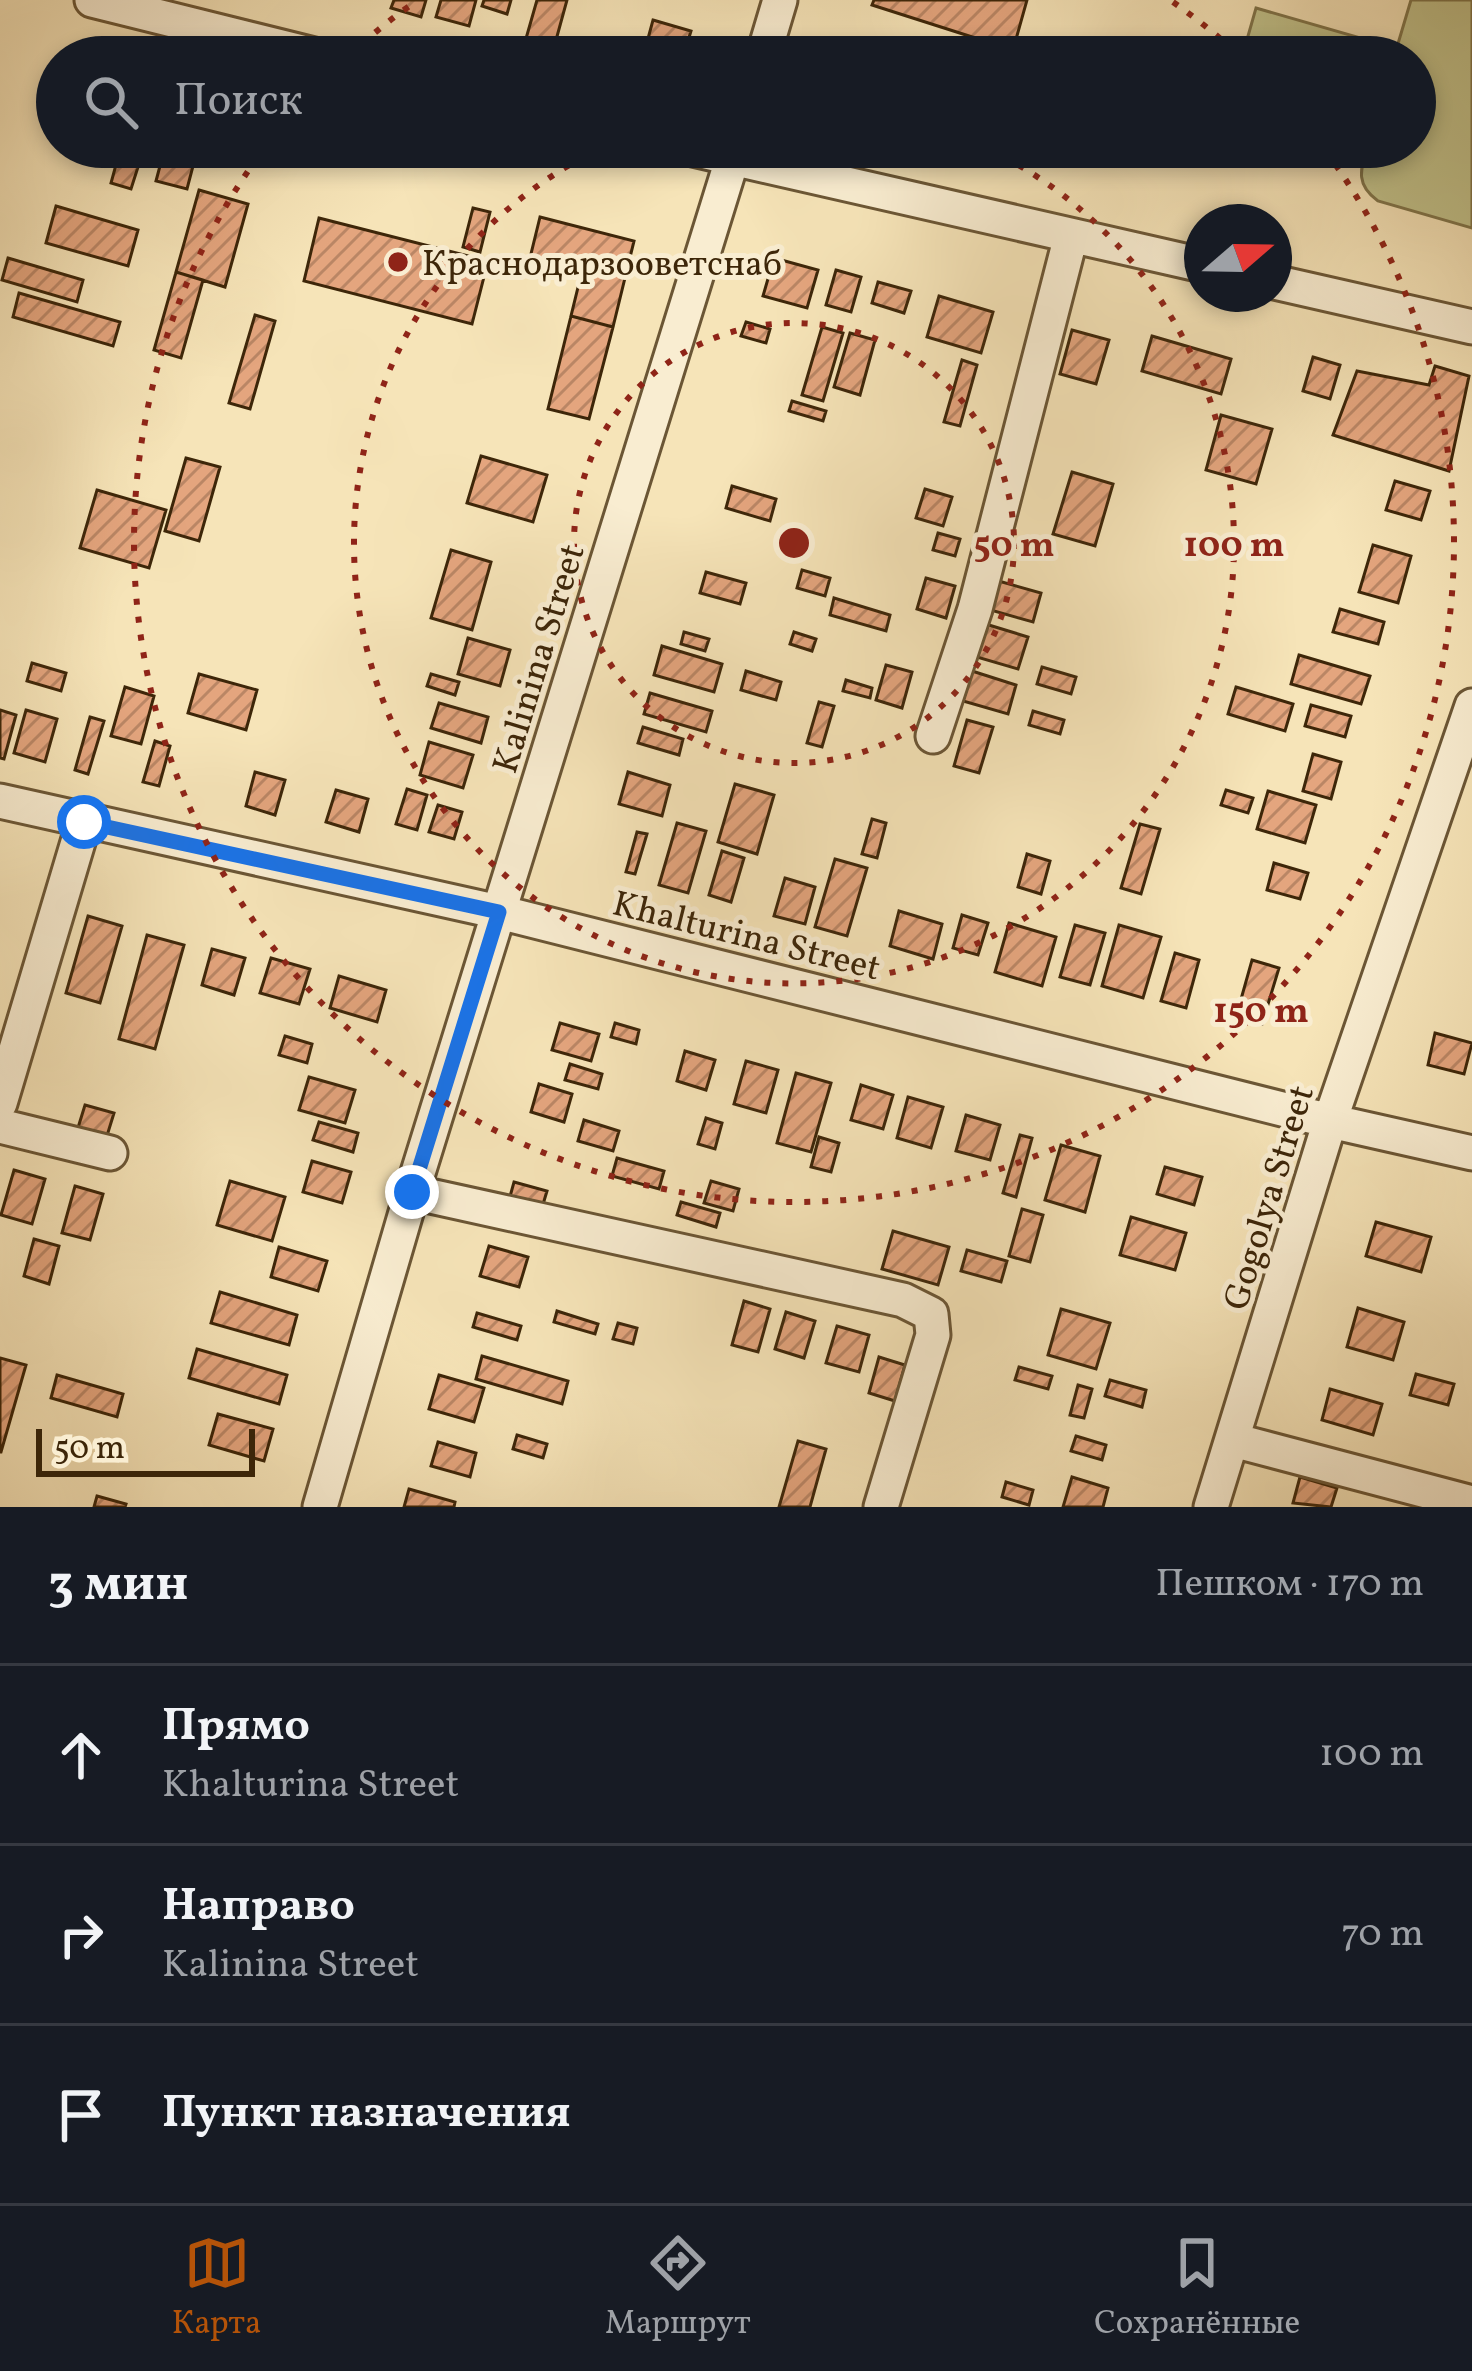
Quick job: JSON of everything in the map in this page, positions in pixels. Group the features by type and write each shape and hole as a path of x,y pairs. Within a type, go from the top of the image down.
{"street":[{"path":"92,0 237,36"},
{"path":"769,36 780,0"},
{"name":"Kalinina Street","path":"320,1507 412,1192 729,168"},
{"path":"795,168 1184,262"},
{"path":"933,736 975,609 1071,236"},
{"path":"1292,286 1472,327"},
{"name":"Gogolya Street","path":"1211,1507 1330,1121 1472,706"},
{"name":"Khalturina Street","path":"0,801 499,912 1472,1153"},
{"path":"0,1103 84,822"},
{"path":"0,1126 110,1153"},
{"path":"412,1192 903,1300 931,1314 933,1335 881,1507"},
{"path":"1233,1440 1472,1503"}],"green space":[{"path":"1411,0 1472,0 1472,228 1378,201 1363,183 1362,168 1436,168 1436,36 1400,36"},
{"path":"1256,8 1354,36 1248,36"}],"building":[{"path":"394,0 426,0 421,17 391,8"},
{"path":"441,0 476,0 469,26 436,17"},
{"path":"484,0 511,0 507,14 482,6"},
{"path":"537,0 567,0 557,36 527,36"},
{"path":"874,0 1027,0 1017,36 969,36 872,5"},
{"path":"653,20 691,31 689,36 649,36"},
{"path":"115,168 138,168 131,189 111,183"},
{"path":"159,168 192,168 187,189 156,181"},
{"path":"199,190 248,204 225,287 176,272"},
{"path":"56,206 138,230 128,266 46,243"},
{"path":"473,208 490,212 480,252 463,247"},
{"path":"540,217 634,241 613,327 571,316 581,275 529,262"},
{"path":"319,218 488,261 472,324 304,281"},
{"path":"8,258 83,280 77,302 2,280"},
{"path":"774,258 818,270 807,308 763,296"},
{"path":"836,270 861,277 851,312 826,305"},
{"path":"176,272 203,280 181,358 154,350"},
{"path":"878,282 911,291 904,313 872,303"},
{"path":"19,293 120,322 113,346 13,317"},
{"path":"939,296 993,312 981,353 927,337"},
{"path":"255,315 275,321 250,409 229,403"},
{"path":"571,316 613,327 589,419 548,409"},
{"path":"746,322 770,329 766,343 741,336"},
{"path":"822,327 843,333 823,401 802,395"},
{"path":"1072,330 1109,340 1096,384 1060,374"},
{"path":"850,333 875,340 860,395 834,387"},
{"path":"1152,336 1231,359 1221,394 1142,371"},
{"path":"1313,357 1340,365 1330,399 1303,391"},
{"path":"962,360 977,365 960,426 944,422"},
{"path":"1435,366 1469,376 1449,471 1333,435 1357,371 1429,385"},
{"path":"792,401 826,411 823,421 789,411"},
{"path":"1221,415 1272,429 1256,484 1206,470"},
{"path":"481,456 547,475 533,522 467,503"},
{"path":"186,458 220,467 199,541 165,531"},
{"path":"1072,472 1113,484 1095,546 1053,534"},
{"path":"1395,481 1430,491 1421,520 1386,510"},
{"path":"732,486 776,499 770,521 726,508"},
{"path":"925,489 952,497 943,526 916,518"},
{"path":"97,490 166,510 149,568 80,548"},
{"path":"938,533 960,539 955,556 933,550"},
{"path":"1373,545 1411,556 1398,603 1359,592"},
{"path":"451,550 491,562 472,630 431,618"},
{"path":"802,570 830,578 825,596 797,588"},
{"path":"706,572 746,583 740,604 700,593"},
{"path":"926,578 955,586 946,618 917,609"},
{"path":"995,580 1041,593 1033,622 987,609"},
{"path":"834,598 890,615 886,631 830,615"},
{"path":"1340,609 1384,622 1378,644 1333,632"},
{"path":"979,622 1028,637 1018,669 970,655"},
{"path":"684,632 709,639 705,651 681,644"},
{"path":"794,632 816,639 812,651 790,644"},
{"path":"468,638 510,650 500,686 458,674"},
{"path":"662,646 722,664 714,692 654,675"},
{"path":"1299,655 1370,676 1361,704 1291,684"},
{"path":"32,663 66,673 61,691 27,681"},
{"path":"886,665 912,672 902,708 876,700"},
{"path":"1042,667 1076,677 1071,694 1037,684"},
{"path":"746,671 781,682 776,700 741,690"},
{"path":"972,671 1016,685 1008,714 963,701"},
{"path":"199,674 257,690 246,730 188,713"},
{"path":"431,674 459,682 455,695 427,686"},
{"path":"846,680 872,688 870,698 843,691"},
{"path":"125,687 154,696 141,744 111,736"},
{"path":"1236,687 1293,704 1285,731 1228,714"},
{"path":"650,693 712,711 706,732 644,714"},
{"path":"819,702 834,706 822,747 807,743"},
{"path":"439,703 488,717 481,743 431,728"},
{"path":"1311,705 1351,716 1345,737 1305,726"},
{"path":"0,710 16,715 4,759 0,758"},
{"path":"26,710 57,719 45,762 14,753"},
{"path":"1033,711 1064,720 1060,734 1029,725"},
{"path":"90,717 104,721 88,774 75,770"},
{"path":"967,720 993,727 979,773 954,766"},
{"path":"643,727 683,739 679,755 638,743"},
{"path":"155,741 170,746 159,786 143,782"},
{"path":"429,742 473,755 463,788 420,775"},
{"path":"1313,754 1341,762 1331,799 1303,791"},
{"path":"255,772 285,780 275,815 246,806"},
{"path":"628,772 670,785 662,816 619,804"},
{"path":"735,784 774,795 757,854 718,842"},
{"path":"407,789 427,795 417,830 396,824"},
{"path":"336,790 368,799 359,832 326,822"},
{"path":"1226,790 1253,798 1248,813 1221,805"},
{"path":"1268,791 1316,805 1305,843 1257,829"},
{"path":"438,805 462,812 454,839 429,832"},
{"path":"872,819 886,823 877,858 862,854"},
{"path":"677,823 706,831 688,893 659,885"},
{"path":"1140,824 1160,829 1141,894 1121,888"},
{"path":"637,832 647,834 635,874 626,872"},
{"path":"722,851 744,858 731,902 709,895"},
{"path":"1027,854 1050,861 1041,894 1018,887"},
{"path":"835,859 867,868 847,936 815,927"},
{"path":"1274,863 1308,873 1300,899 1267,890"},
{"path":"785,878 815,887 805,924 774,916"},
{"path":"899,911 942,924 933,959 890,946"},
{"path":"962,915 988,923 978,955 953,948"},
{"path":"88,916 122,926 100,1003 66,993"},
{"path":"1009,923 1056,937 1042,986 995,972"},
{"path":"1075,925 1105,933 1090,985 1060,977"},
{"path":"1119,925 1161,937 1143,998 1102,986"},
{"path":"147,935 184,945 155,1049 119,1039"},
{"path":"212,949 245,958 234,995 202,985"},
{"path":"1175,953 1199,960 1186,1008 1161,1001"},
{"path":"271,958 310,969 299,1004 260,993"},
{"path":"1252,960 1279,968 1262,1024 1236,1017"},
{"path":"339,976 386,990 377,1022 330,1008"},
{"path":"560,1023 599,1034 591,1061 552,1050"},
{"path":"615,1023 639,1030 636,1044 611,1037"},
{"path":"1435,1033 1472,1043 1464,1074 1428,1065"},
{"path":"285,1036 312,1044 307,1063 279,1055"},
{"path":"685,1051 715,1060 706,1090 677,1081"},
{"path":"746,1061 778,1070 766,1113 734,1104"},
{"path":"570,1064 602,1074 598,1089 565,1080"},
{"path":"796,1073 831,1083 811,1152 777,1143"},
{"path":"309,1077 355,1090 345,1123 299,1110"},
{"path":"539,1084 572,1094 564,1122 531,1112"},
{"path":"861,1085 893,1095 883,1129 851,1120"},
{"path":"908,1097 943,1107 931,1148 897,1138"},
{"path":"85,1105 114,1113 106,1139 77,1131"},
{"path":"966,1115 1000,1125 990,1160 956,1151"},
{"path":"706,1118 722,1123 715,1149 698,1144"},
{"path":"584,1120 619,1131 613,1151 578,1141"},
{"path":"319,1122 358,1133 353,1152 313,1140"},
{"path":"1020,1135 1032,1138 1016,1197 1003,1193"},
{"path":"819,1137 839,1143 831,1172 811,1167"},
{"path":"1061,1145 1100,1156 1085,1212 1045,1200"},
{"path":"617,1158 664,1171 659,1189 612,1176"},
{"path":"312,1161 351,1172 342,1203 303,1192"},
{"path":"1165,1167 1202,1177 1194,1205 1157,1194"},
{"path":"14,1170 45,1179 32,1224 1,1215"},
{"path":"230,1181 285,1197 272,1241 217,1225"},
{"path":"711,1181 739,1189 733,1211 704,1203"},
{"path":"514,1182 547,1191 538,1221 506,1211"},
{"path":"75,1186 103,1194 90,1240 62,1233"},
{"path":"681,1202 720,1213 716,1227 677,1215"},
{"path":"1022,1209 1043,1215 1030,1262 1009,1256"},
{"path":"1131,1217 1186,1233 1175,1270 1120,1255"},
{"path":"1376,1222 1431,1237 1421,1272 1366,1256"},
{"path":"893,1231 949,1247 938,1285 882,1269"},
{"path":"34,1239 59,1246 49,1284 24,1276"},
{"path":"489,1246 528,1257 519,1287 480,1276"},
{"path":"279,1247 327,1261 318,1291 271,1277"},
{"path":"967,1250 1007,1261 1001,1282 961,1271"},
{"path":"220,1292 297,1315 289,1345 211,1323"},
{"path":"744,1301 770,1309 758,1352 732,1345"},
{"path":"1358,1308 1404,1322 1393,1360 1347,1347"},
{"path":"1061,1309 1110,1323 1096,1369 1048,1355"},
{"path":"557,1311 598,1324 595,1334 554,1322"},
{"path":"786,1312 815,1321 804,1358 775,1349"},
{"path":"477,1313 521,1326 517,1340 473,1327"},
{"path":"618,1323 637,1328 633,1344 613,1339"},
{"path":"837,1326 869,1335 859,1372 826,1363"},
{"path":"197,1349 287,1375 279,1404 189,1378"},
{"path":"482,1356 568,1381 562,1404 476,1379"},
{"path":"879,1357 905,1365 895,1401 869,1393"},
{"path":"0,1358 26,1365 1,1452 0,1452"},
{"path":"1019,1367 1052,1376 1048,1389 1015,1380"},
{"path":"1416,1374 1454,1384 1448,1405 1410,1395"},
{"path":"57,1375 123,1394 117,1417 51,1398"},
{"path":"439,1375 484,1388 474,1422 429,1409"},
{"path":"1110,1380 1146,1390 1142,1407 1105,1396"},
{"path":"1078,1385 1092,1389 1084,1418 1070,1415"},
{"path":"1330,1389 1382,1404 1373,1435 1322,1420"},
{"path":"218,1414 273,1429 264,1461 209,1445"},
{"path":"517,1435 547,1444 543,1458 513,1449"},
{"path":"1076,1436 1106,1445 1102,1460 1071,1451"},
{"path":"798,1441 826,1449 810,1507 779,1507"},
{"path":"438,1442 476,1453 470,1477 431,1466"},
{"path":"1072,1477 1108,1488 1103,1507 1063,1507"},
{"path":"1300,1477 1337,1488 1331,1507 1293,1503"},
{"path":"1006,1482 1033,1490 1029,1505 1002,1497"},
{"path":"409,1489 455,1502 454,1507 404,1507"},
{"path":"97,1496 126,1504 125,1507 94,1507"}],"place":[{"name":"Краснодарзооветснаб","path":"398,262"}],"route":[{"path":"84,822 499,912 412,1192"}]}
